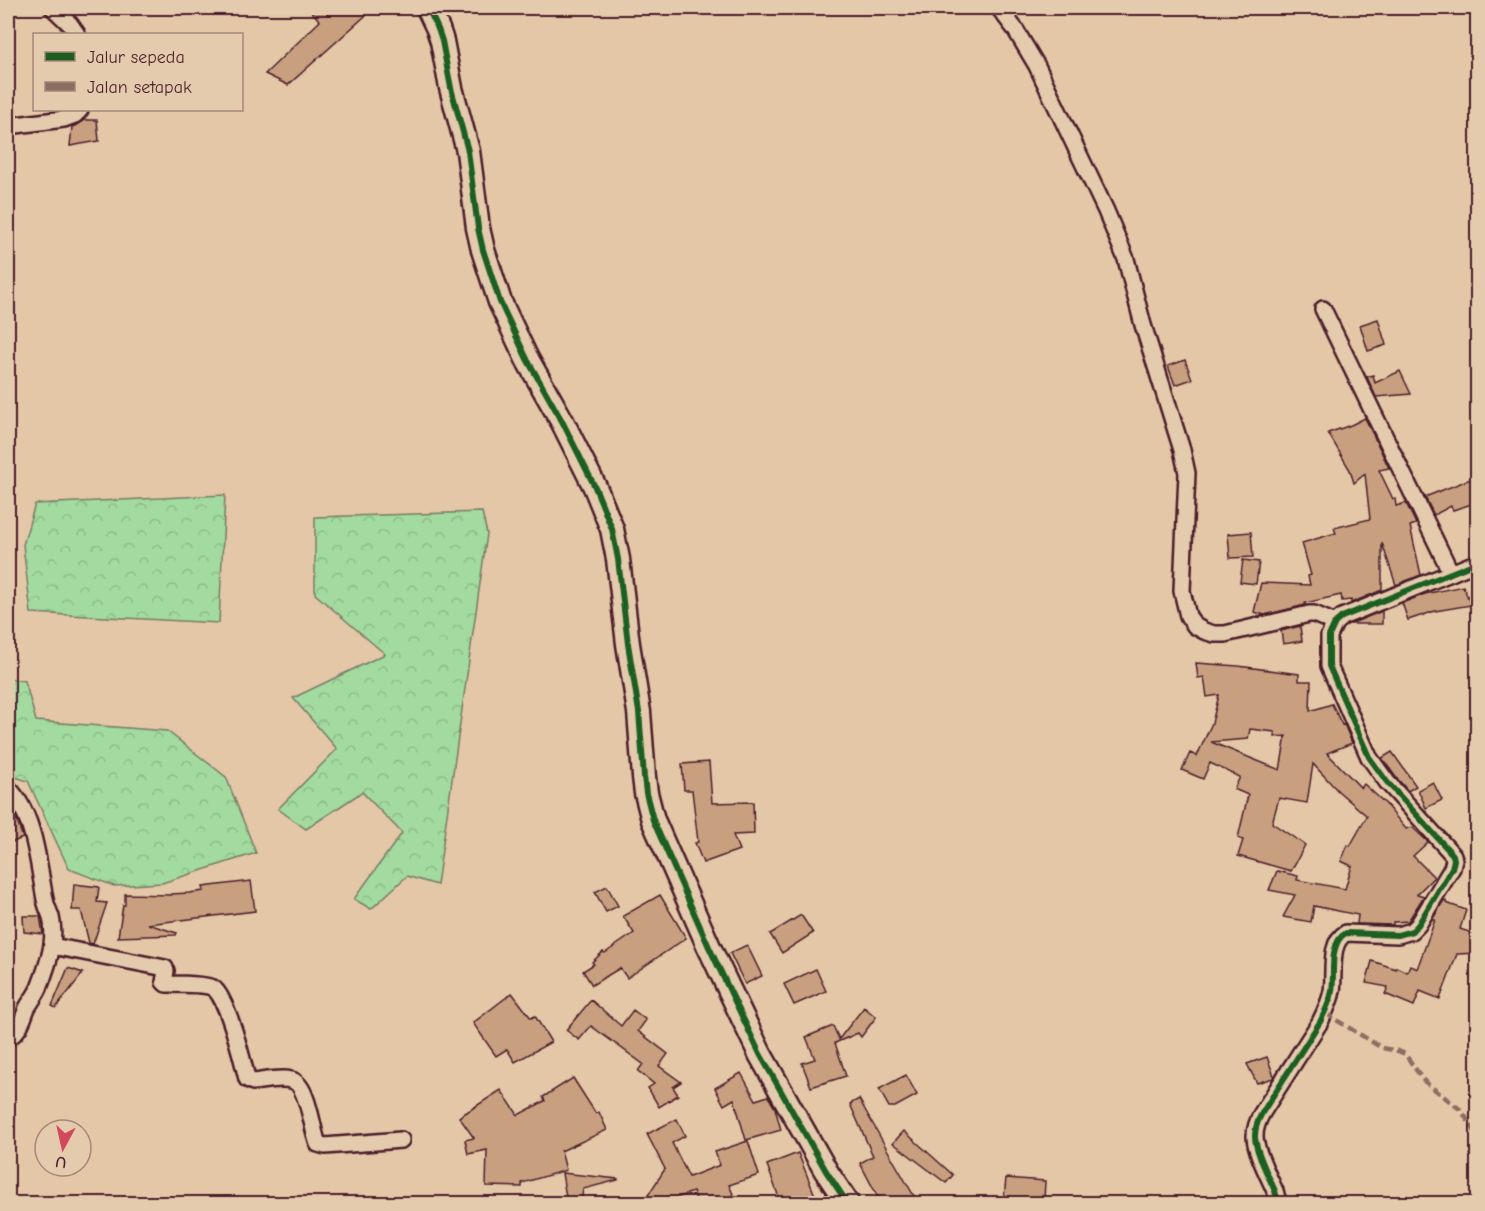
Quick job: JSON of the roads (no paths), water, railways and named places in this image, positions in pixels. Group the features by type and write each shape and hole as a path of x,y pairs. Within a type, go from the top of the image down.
{"street":[{"path":"53,8 76,33"},
{"path":"428,8 442,41 451,88 468,152 480,239 497,292 517,339 562,421 612,529 639,712 644,777 653,820 759,1054 826,1171 848,1203"},
{"path":"999,8 1015,28 1037,66 1106,211 1126,259 1187,473 1182,591 1188,616 1195,626 1214,634 1241,631 1309,614 1335,623"},
{"path":"8,126 64,119 79,111"},
{"path":"1323,309 1451,573"},
{"path":"1276,1203 1275,1191 1256,1145 1256,1125 1325,1013 1332,988 1337,942 1346,933 1398,935 1412,931 1418,925 1452,868 1454,860 1453,855 1387,782 1369,757 1329,666 1329,636 1335,623 1342,617 1478,562"},
{"path":"8,788 17,799 29,823 46,905 52,920 52,946 39,989 16,1032 8,1037"},
{"path":"52,946 165,968 164,982 166,984 208,986 216,989 225,1004 247,1079 253,1082 287,1079 298,1083 305,1096 316,1142 320,1146 401,1140"}]}
